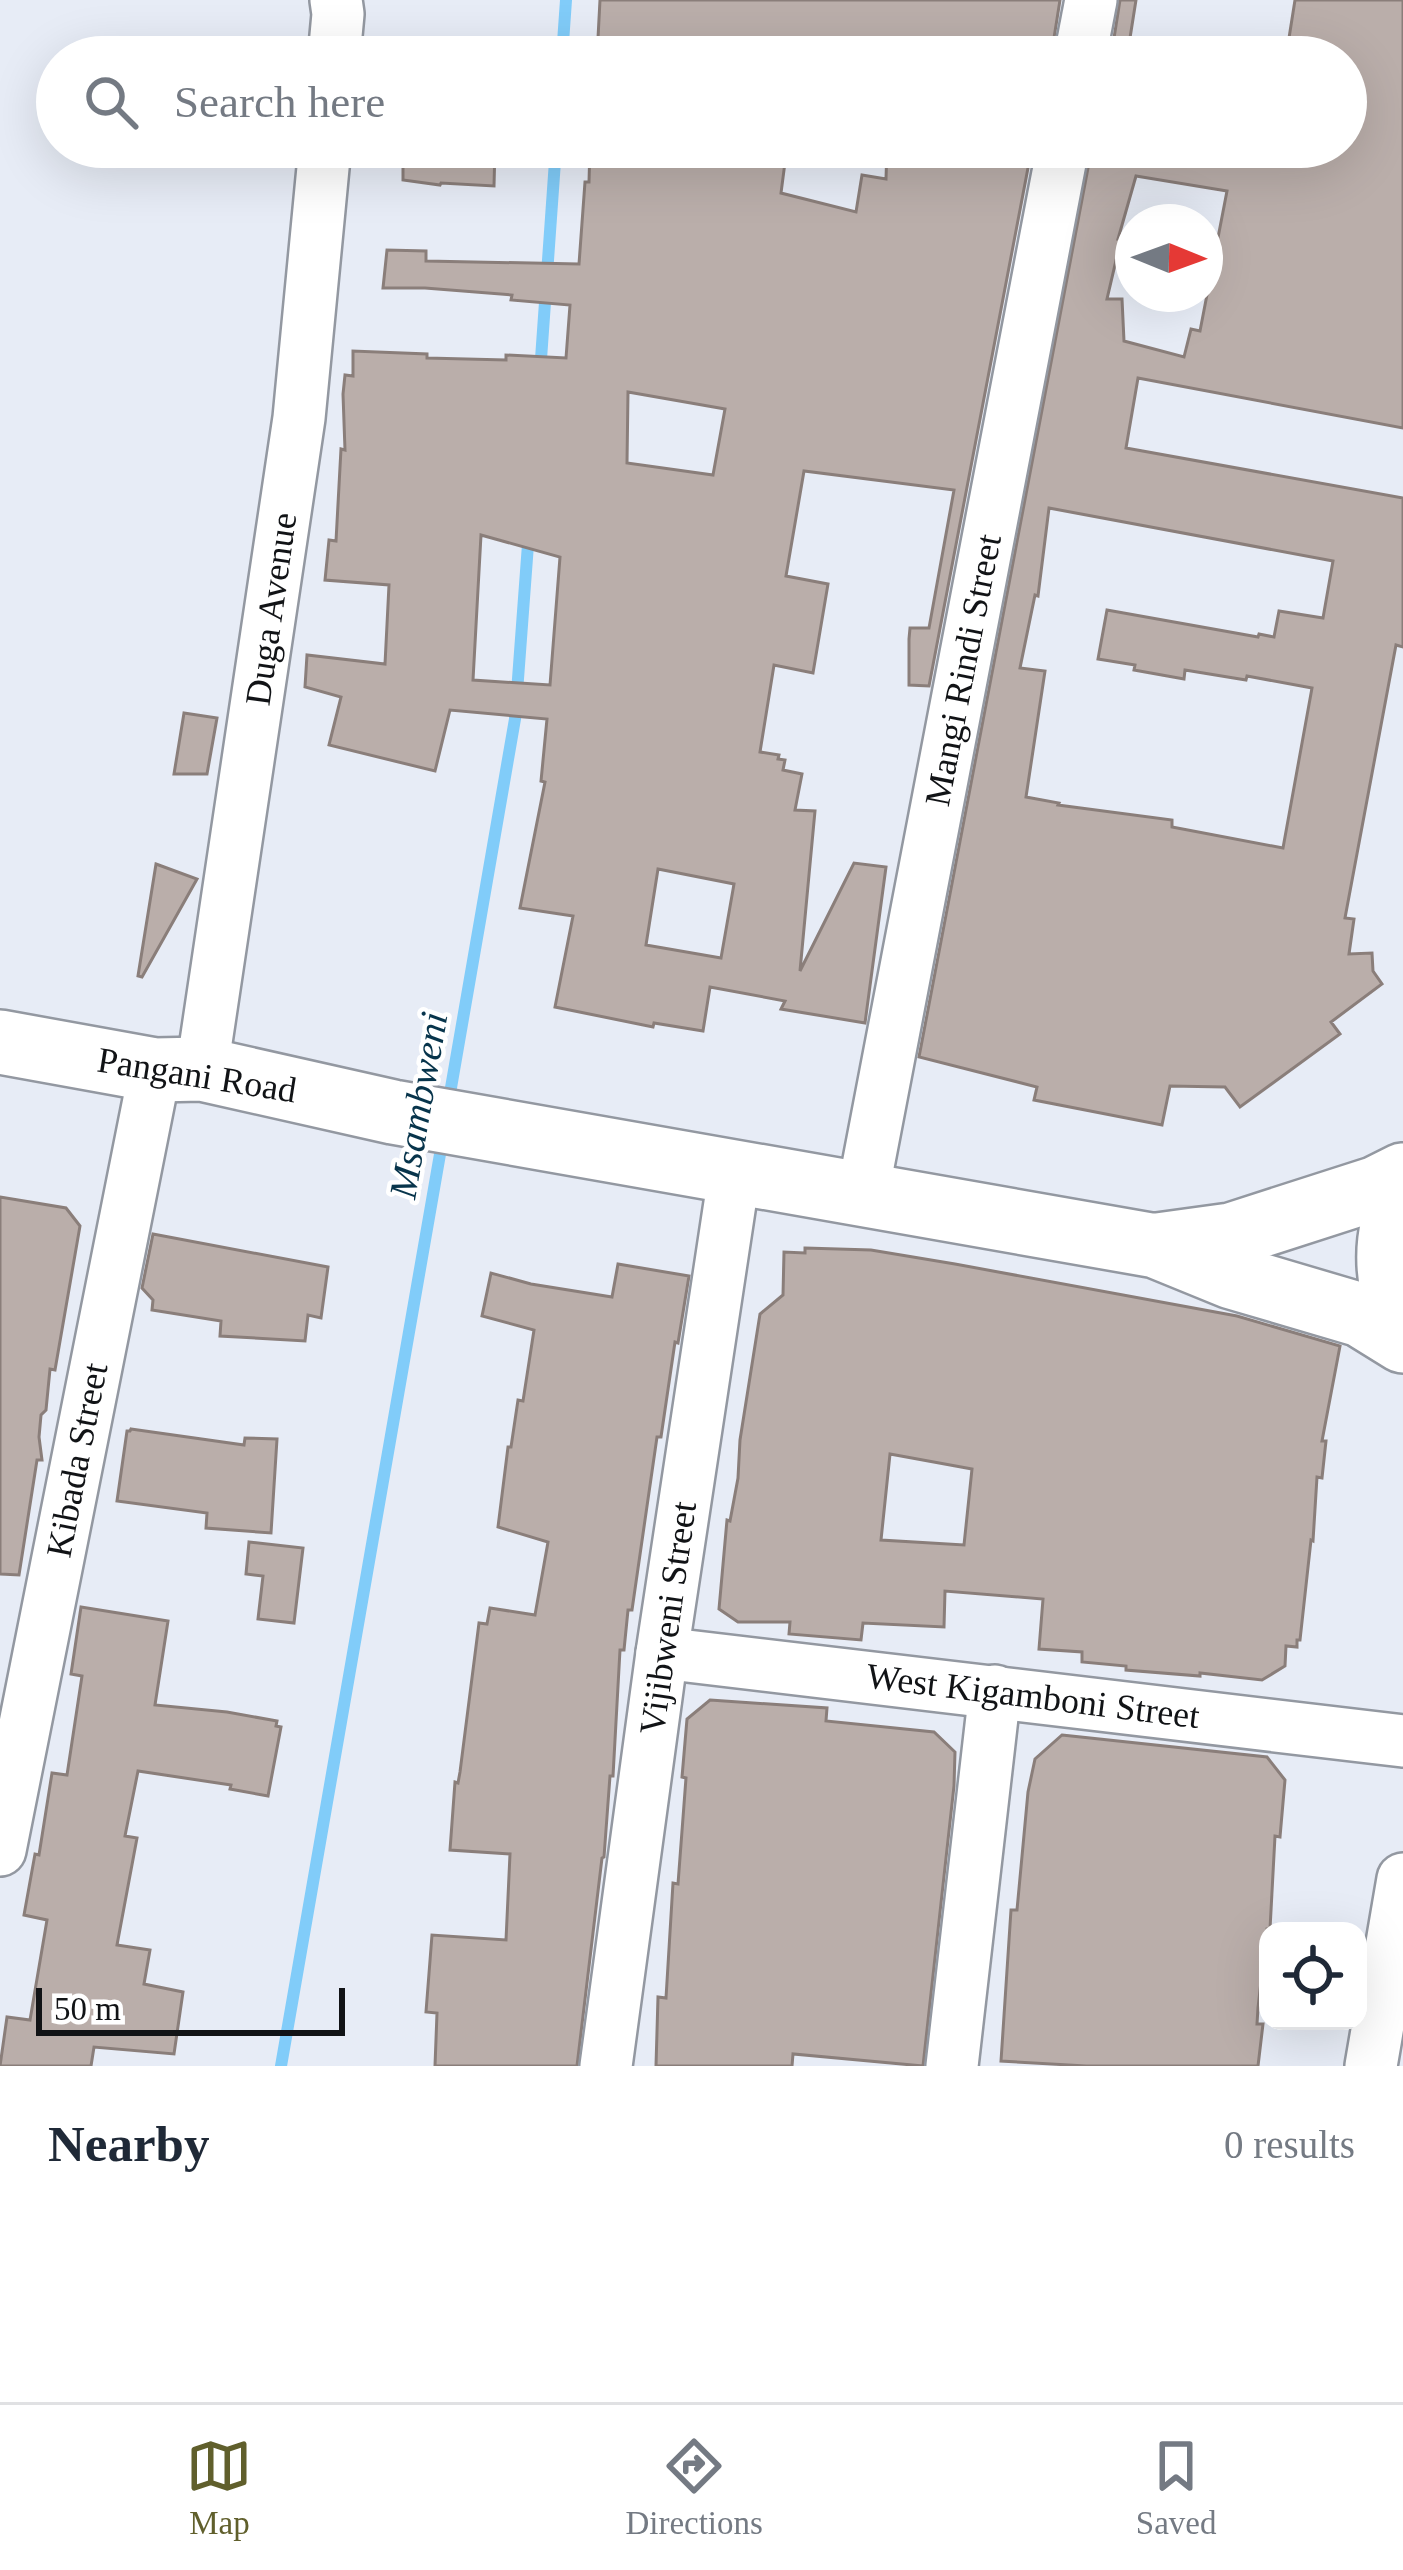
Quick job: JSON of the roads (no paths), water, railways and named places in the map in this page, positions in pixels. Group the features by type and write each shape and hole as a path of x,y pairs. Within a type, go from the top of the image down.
{"main road":[{"name":"Pangani Road","path":"0,1042 1156,1246"},
{"path":"1156,1246 1231,1235 1377,1188 1403,1175"},
{"path":"1403,1198 1388,1253 1392,1300 1403,1330"},
{"path":"1156,1246 1232,1277 1361,1315 1403,1341"}],"street":[{"path":"336,0 336,36"},
{"path":"1084,36 1091,0"},
{"name":"Duga Avenue","path":"178,1070 299,418 324,168"},
{"name":"Mangi Rindi Street","path":"863,1192 1059,168"},
{"name":"Kibada Street","path":"0,1850 178,1070"},
{"name":"Vijibweni Street","path":"606,2066 735,1170"},
{"name":"West Kigamboni Street","path":"662,1653 1403,1741"},
{"path":"952,2066 994,1691"},
{"path":"1371,2066 1403,1879"}],"waterway":[{"name":"Msambweni","path":"563,36 566,0"},
{"name":"Msambweni","path":"540,373 555,168"},
{"name":"Msambweni","path":"448,1105 515,719 529,531"},
{"name":"Msambweni","path":"281,2066 443,1137"}]}
